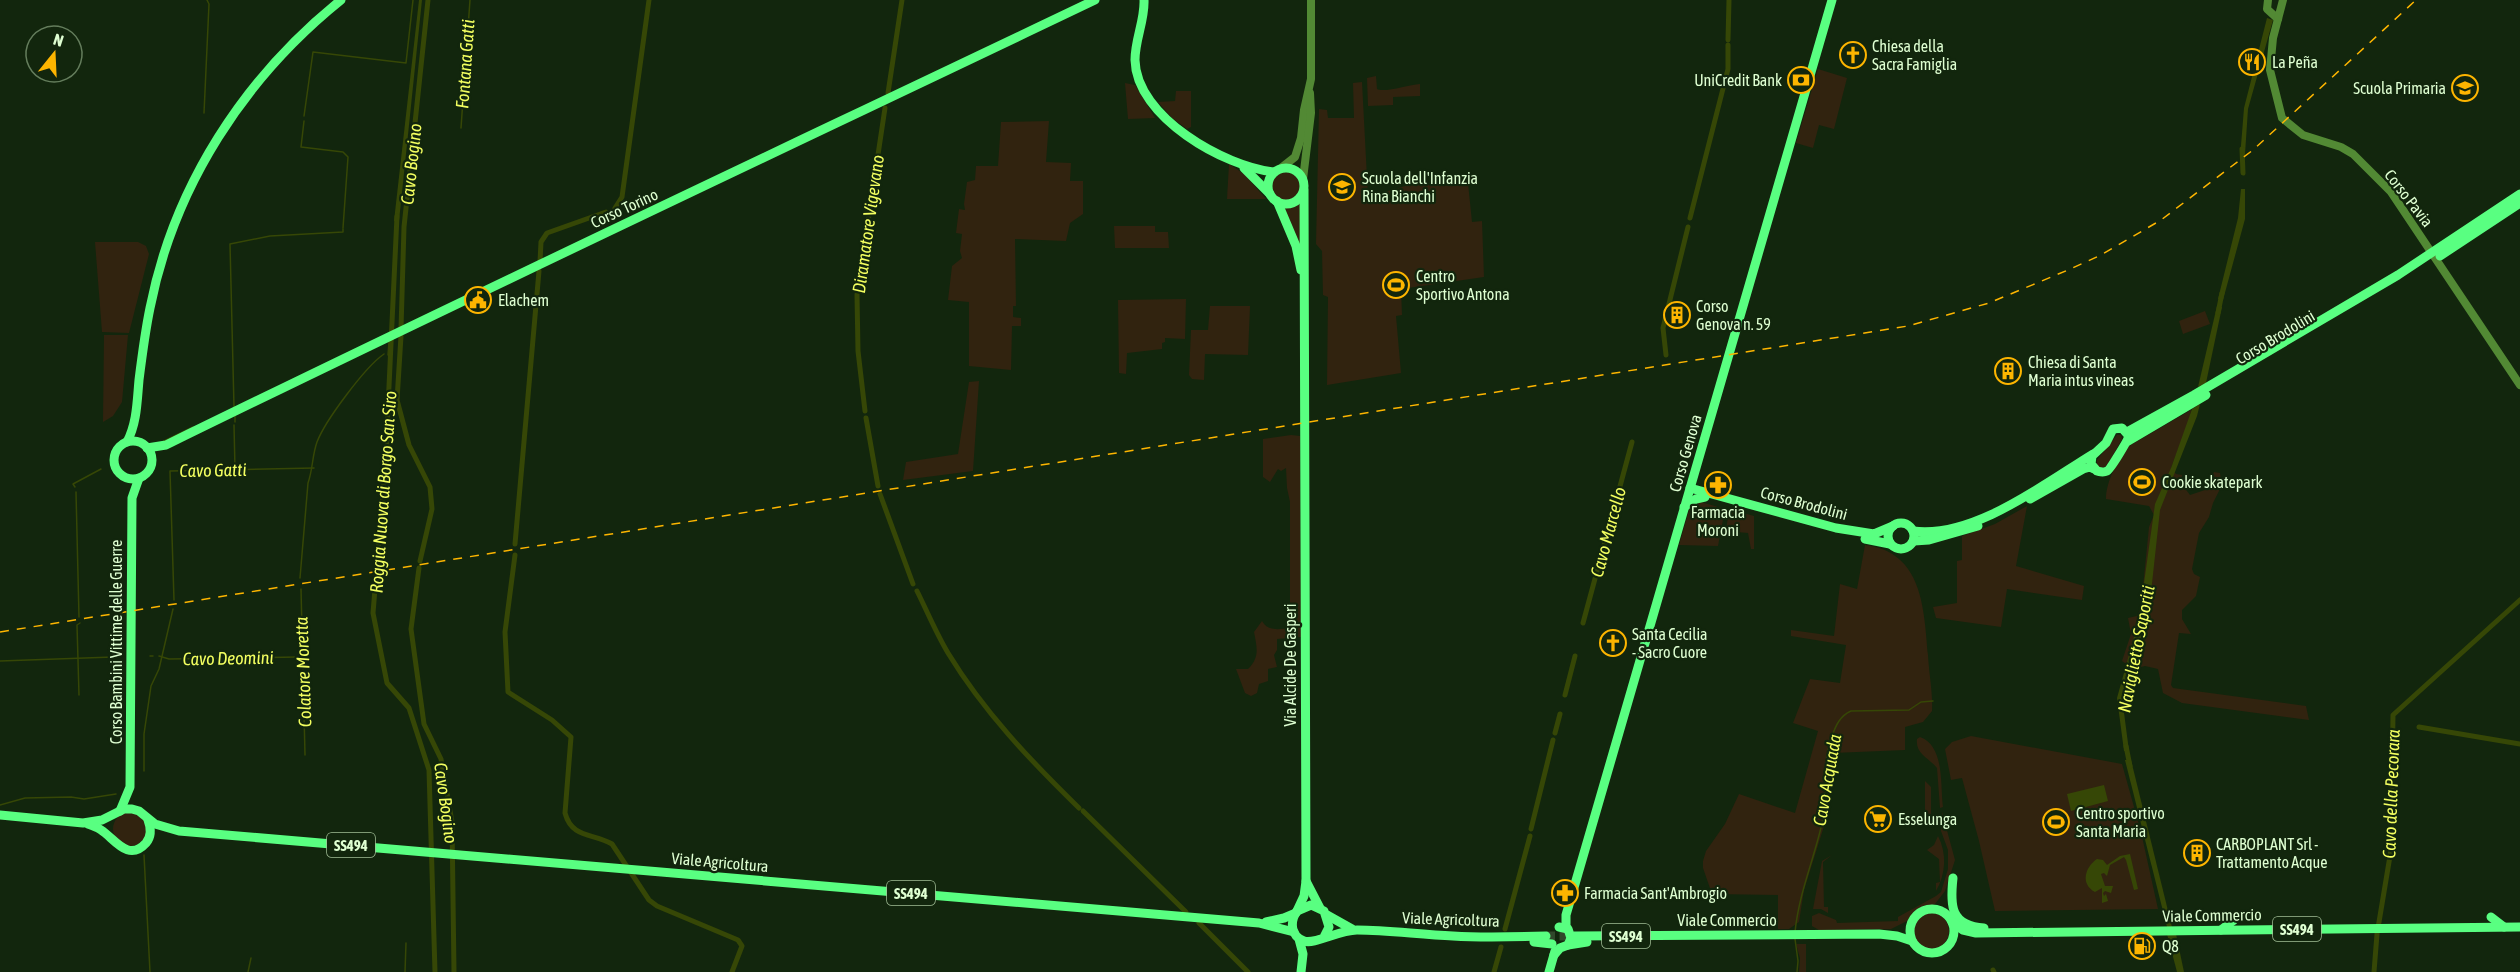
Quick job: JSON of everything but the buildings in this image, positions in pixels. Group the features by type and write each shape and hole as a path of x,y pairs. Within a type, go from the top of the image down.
{"main road":[{"path":"132,498 124,477 117,471 114,459 119,447 127,442 136,419 144,338 156,283 179,213 199,170 230,118 268,69 320,17 341,0"},
{"name":"Corso Torino","path":"151,461 166,446 604,233 734,174 1095,0"},
{"path":"1144,0 1135,61 1138,78 1149,100 1161,116 1180,131 1255,170 1294,169 1303,179 1305,261 1303,281"},
{"path":"1139,32 1152,0"},
{"name":"Corso Genova","path":"1558,948 1550,937 1561,931 1566,915 1832,0"},
{"path":"1237,162 1274,198 1285,204 1300,197 1304,190"},
{"path":"1278,170 1269,179 1268,187 1296,246 1303,281"},
{"path":"2435,256 2520,194"},
{"path":"2435,256 2520,203"},
{"name":"Corso Brodolini","path":"1690,490 1836,528 1874,534 1893,526 1906,524 1914,536 1929,540 1980,526 1999,518 2083,469 2090,467 2099,472 2108,471 2127,436 2435,256"},
{"name":"Via Alcide De Gasperi","path":"1296,912 1304,896 1306,881 1303,281"},
{"path":"132,498 139,478 148,472 151,461 136,419"},
{"name":"Corso Brodolini","path":"1914,536 1978,520 1996,512 2093,454 2106,444 2113,429 2121,428 2127,436"},
{"path":"127,442 144,446"},
{"name":"Corso Torino","path":"144,446 166,446"},
{"path":"2093,454 2090,462 2094,469"},
{"path":"1684,507 1705,494 1694,476"},
{"path":"124,477 139,478"},
{"name":"Corso Brodolini","path":"1705,494 1835,534 1890,544 1901,550 1909,547 1914,536"},
{"name":"Corso Bambini Vittime delle Guerre","path":"117,813 130,787 132,498"},
{"path":"1890,544 1889,531 1893,526"},
{"name":"Corso Bambini Vittime delle Guerre","path":"130,787 146,817"},
{"name":"Viale Agricoltura","path":"83,823 102,820 132,809 161,826 179,831 1259,923 1296,935 1308,942 1338,932 1355,930 1440,936 1561,931"},
{"path":"111,838 109,827 117,813"},
{"name":"Viale Agricoltura","path":"0,815 83,823 100,828 120,848 131,850 142,846 149,837 179,831"},
{"path":"146,817 151,828 149,837"},
{"path":"1953,878 1951,901 1953,911 1959,919 1979,928 2031,932"},
{"name":"Via Alcide De Gasperi","path":"1306,881 1320,908"},
{"name":"Viale Agricoltura","path":"1259,923 1284,918 1306,906 1320,908 1327,915 1355,930"},
{"name":"Viale Commercio","path":"1879,934 1895,931 1911,923 1919,912 1932,908 1944,912 1963,930 1976,933"},
{"path":"1296,912 1292,922 1301,968"},
{"path":"1301,968 1329,927 1327,915"},
{"path":"2491,916 2504,927"},
{"path":"2221,930 2235,920"},
{"path":"1950,944 1954,933 1952,922"},
{"path":"1911,923 1909,932 1912,941"},
{"name":"Viale Commercio","path":"1561,931 1796,936 1879,934 1898,936 1912,941 1920,950 1933,953 1941,951 1964,936 1976,933 2520,927"},
{"name":"Corso Genova","path":"1550,972 1558,948 1571,938 1561,931"},
{"path":"1440,936 1462,942 1537,942 1558,948 1585,942 1796,936"}],"street":[{"path":"1303,179 1311,113 1311,0"},
{"name":"Corso Pavia","path":"2268,2 2272,6 2282,4 2273,38 2270,70 2282,118 2303,135 2341,147 2353,154 2391,192 2520,385"},
{"name":"Corso Pavia","path":"2268,2 2278,19"},
{"path":"1278,170 1295,157 1299,147 1310,86"}],"shaded area":[{"path":"1818,69 1847,78 1834,129 1819,125 1813,148 1796,143"},
{"path":"1376,76 1377,89 1420,84 1420,96 1393,97 1393,105 1368,106 1367,78"},
{"name":"Centro Sportivo Antona","path":"1362,82 1368,197 1405,186 1424,184 1453,186 1468,183 1472,222 1482,221 1484,277 1401,289 1402,315 1396,316 1401,373 1327,385 1328,297 1323,295 1322,251 1316,244 1319,109 1327,110 1328,118 1354,118 1353,83"},
{"path":"1125,83 1135,85 1155,118 1128,119"},
{"path":"1176,91 1191,91 1191,127 1187,129 1172,118 1158,102 1175,101"},
{"path":"1049,121 1046,162 1071,163 1070,181 1083,181 1083,214 1070,223 1066,241 1015,239 1016,306 1013,306 1013,317 1021,318 1021,326 1012,326 1011,370 969,366 969,302 948,300 952,266 962,258 960,251 962,234 956,233 959,209 965,210 967,182 975,180 976,166 998,166 1001,122"},
{"path":"1229,164 1244,174 1266,199 1227,199"},
{"path":"1286,172 1296,176 1300,186 1296,196 1286,200 1276,196 1272,186 1276,176"},
{"path":"1302,200 1303,242 1299,246 1282,206 1296,204"},
{"path":"1114,226 1155,226 1155,232 1168,232 1169,248 1115,248"},
{"path":"95,242 138,242 146,246 149,254 129,333 102,332"},
{"path":"1186,299 1185,339 1165,338 1162,349 1127,353 1126,374 1119,373 1118,300"},
{"path":"1210,306 1250,306 1248,355 1205,354 1204,380 1192,379 1189,375 1191,330 1208,330"},
{"path":"2205,311 2210,324 2183,334 2179,321"},
{"path":"104,335 128,335 122,402 113,416 103,422"},
{"path":"979,381 973,471 903,480 906,462 958,454 969,382"},
{"path":"2191,410 2171,468 2176,474 2182,475 2181,483 2190,495 2205,490 2214,472 2220,473 2222,485 2209,517 2199,533 2192,569 2194,574 2200,577 2196,596 2182,610 2182,619 2191,634 2179,633 2171,685 2173,688 2306,706 2309,720 2182,703 2163,693 2158,669 2145,666 2133,669 2122,661 2131,634 2128,618 2137,616 2141,607 2149,527 2154,515 2149,506 2106,499 2108,485 2117,464 2129,446"},
{"path":"2117,435 2121,435 2122,439 2107,466 2101,468 2097,465 2097,460"},
{"path":"1300,436 1301,637 1277,639 1277,650 1274,655 1277,667 1268,669 1268,681 1259,684 1257,693 1251,696 1245,693 1236,669 1248,669 1256,656 1254,632 1262,621 1271,628 1290,628 1290,502 1286,468 1281,471 1278,469 1270,482 1263,477 1263,439"},
{"path":"1701,502 1725,509 1718,546 1679,545 1690,507"},
{"path":"2027,506 2016,566 2084,586 2082,600 2007,589 2001,627 1936,618 1933,607 1957,603 1957,561 1962,560 1962,536 1995,524"},
{"path":"1729,509 1754,516 1754,549 1751,549 1748,533 1726,531"},
{"path":"1865,545 1884,550 1899,559 1917,585 1925,619 1932,711 1923,722 1905,727 1905,750 1833,753 1828,784 1830,807 1804,890 1799,922 1789,929 1778,929 1778,895 1712,894 1703,868 1703,861 1706,851 1725,824 1739,794 1795,813 1818,731 1793,723 1810,679 1840,683 1846,645 1791,636 1791,630 1834,636 1840,584 1857,589"},
{"name":"Centro sportivo Santa Maria","path":"1971,736 2122,764 2141,832 2158,909 1995,911 1962,778 1951,780 1945,749 1952,742"},
{"path":"1920,737 1934,749 1940,767 1943,807 1940,808 1937,768 1918,748 1917,739"},
{"path":"1925,781 1931,787 1931,824 1925,825"},
{"path":"130,812 142,817 147,829 142,841 130,846 118,841 113,829 118,817"},
{"path":"1942,812 1955,860 1945,891 1935,904 1923,908 1907,921 1891,929 1819,930 1812,926 1812,916 1819,913 1836,920 1837,923 1898,921 1898,917 1941,892 1948,869 1948,850 1941,831"},
{"path":"1938,836 1944,856 1940,882 1939,859 1927,850 1934,845"},
{"path":"1832,855 1823,862 1824,907 1828,907 1828,913 1821,909 1813,909 1822,861"},
{"path":"1931,913 1943,919 1949,931 1943,943 1931,949 1919,943 1913,931 1919,919"},
{"path":"1796,944 1806,944 1806,972 1799,972 1800,958"}],"water":[{"path":"419,0 422,0 399,221 394,221"},
{"path":"2267,18 2273,20 2248,109 2245,154 2240,158 2244,108"},
{"path":"2241,189 2245,189 2245,219 2223,300 2218,299 2238,218"},
{"path":"2217,306 2222,307 2206,383 2198,387"},
{"path":"2200,404 2160,510 2148,620 2123,705 2129,751 2124,751 2117,698 2139,619 2155,504 2171,468 2192,409"},
{"path":"2125,760 2131,760 2172,927 2167,927"},
{"path":"2104,785 2108,801 2071,811 2067,794"},
{"path":"2130,854 2138,889 2134,890 2124,857 2110,865 2107,876 2104,873 2101,874 2105,886 2113,886 2111,893 2105,891 2103,893 2104,896 2106,894 2108,901 2102,903 2102,888 2095,892 2090,889 2086,880 2087,871 2097,859 2103,860 2107,865 2120,856"},
{"path":"2167,934 2176,934 2184,972 2177,972"}],"waterway":[{"path":"204,113 209,4 207,0"},
{"path":"304,116 313,52 406,63 413,0"},
{"name":"Cavo Bogino","path":"401,329 404,227 428,0"},
{"name":"Fontana Gatti","path":"461,128 470,0"},
{"path":"615,208 622,197 649,0"},
{"name":"Diramatore Vigevano","path":"888,93 902,0"},
{"name":"Cavo Marcello","path":"1728,40 1729,0"},
{"name":"Cavo Marcello","path":"1690,218 1728,69 1728,45"},
{"name":"Diramatore Vigevano","path":"865,411 858,351 857,295 885,108"},
{"path":"304,121 301,147 343,152 348,157 343,228"},
{"name":"Naviglietto Saporiti","path":"2242,149 2243,173"},
{"path":"540,262 541,242 547,233 606,212"},
{"name":"Roggia Nuova di Borgo San Siro","path":"397,216 387,429 388,452 373,613 387,683 409,708 429,770 435,972"},
{"name":"Cavo Marcello","path":"1666,355 1663,328 1688,227"},
{"path":"234,407 230,244 270,236 343,232 343,229"},
{"path":"515,544 539,271"},
{"name":"Naviglietto Saporiti","path":"2218,313 2222,293"},
{"name":"Cavo Bogino","path":"401,336 397,400 409,445 430,487 432,509 420,561"},
{"name":"Fontana Gatti","path":"388,355 389,342"},
{"name":"Fontana Gatti","path":"300,578 308,483 317,442 346,395 384,354"},
{"path":"235,416 235,422"},
{"name":"Diramatore Vigevano","path":"866,418 878,486"},
{"path":"234,425 235,469"},
{"path":"162,442 193,427"},
{"name":"Cavo Marcello","path":"1583,623 1632,442"},
{"name":"Cavo Gatti","path":"174,600 170,471 314,468"},
{"path":"75,487 73,484 101,469"},
{"path":"76,492 79,617"},
{"name":"Diramatore Vigevano","path":"880,494 913,584"},
{"path":"515,555 505,632 508,692 552,720 571,737 565,813 568,821 578,831 612,844 649,900 657,906 738,940 742,946 732,972"},
{"name":"Cavo Bogino","path":"419,568 411,629 424,724 441,759 452,822 454,972"},
{"name":"Colatore Moretta","path":"301,589 305,755"},
{"name":"Diramatore Vigevano","path":"917,591 962,675 992,715 1079,808"},
{"name":"Cavo della Pecorara","path":"2374,972 2377,934 2391,850 2393,715 2520,600"},
{"name":"Cavo Gatti","path":"144,771 144,734 151,686 159,669 173,609"},
{"name":"Cavo Deomini","path":"79,695 77,625 80,623"},
{"name":"Cavo Deomini","path":"159,656 169,659 298,657"},
{"path":"1565,695 1575,656"},
{"name":"Cavo Deomini","path":"0,661 113,657"},
{"name":"Cavo Acquada","path":"1795,932 1800,903 1823,819 1829,746 1841,718 1851,711 1909,710 1921,702 1933,701"},
{"name":"Cavo Marcello","path":"1555,733 1560,714"},
{"path":"2419,727 2520,744"},
{"name":"Cavo Marcello","path":"1531,829 1553,740"},
{"name":"Naviglietto Saporiti","path":"2126,746 2130,766"},
{"name":"Cavo Gatti","path":"0,805 25,798 84,799 116,794"},
{"name":"Diramatore Vigevano","path":"1083,811 1186,912"},
{"name":"Cavo Marcello","path":"1505,929 1530,836"},
{"path":"144,855 150,972"},
{"name":"Diramatore Vigevano","path":"1199,923 1248,972"},
{"name":"Cavo Acquada","path":"1795,939 1797,972"},
{"name":"Cavo Deomini","path":"405,972 406,943"},
{"name":"Cavo Marcello","path":"1494,972 1501,947"},
{"name":"Colatore Moretta","path":"248,972 251,958"}],"tunnel":[{"path":"1546,936 1575,936"}],"railway":[{"path":"0,632 1908,326 1989,303 2068,270 2101,255 2161,220 2253,150 2416,0"}],"place":[{"name":"Chiesa della Sacra Famiglia","path":"1853,55"},
{"name":"La Peña","path":"2252,62"},
{"name":"UniCredit Bank","path":"1801,80"},
{"name":"Scuola Primaria","path":"2465,88"},
{"name":"Scuola dell'Infanzia Rina Bianchi","path":"1342,187"},
{"name":"Centro Sportivo Antona","path":"1396,285"},
{"name":"Elachem","path":"478,300"},
{"name":"Corso Genova n. 59","path":"1677,315"},
{"name":"Chiesa di Santa Maria intus vineas","path":"2008,371"},
{"name":"Cookie skatepark","path":"2142,482"},
{"name":"Farmacia Moroni","path":"1718,485"},
{"name":"Santa Cecilia - Sacro Cuore","path":"1613,643"},
{"name":"Esselunga","path":"1878,819"},
{"name":"Centro sportivo Santa Maria","path":"2056,822"},
{"name":"CARBOPLANT Srl - Trattamento Acque","path":"2197,853"},
{"name":"Farmacia Sant'Ambrogio","path":"1565,893"},
{"name":"Q8","path":"2142,946"}]}
